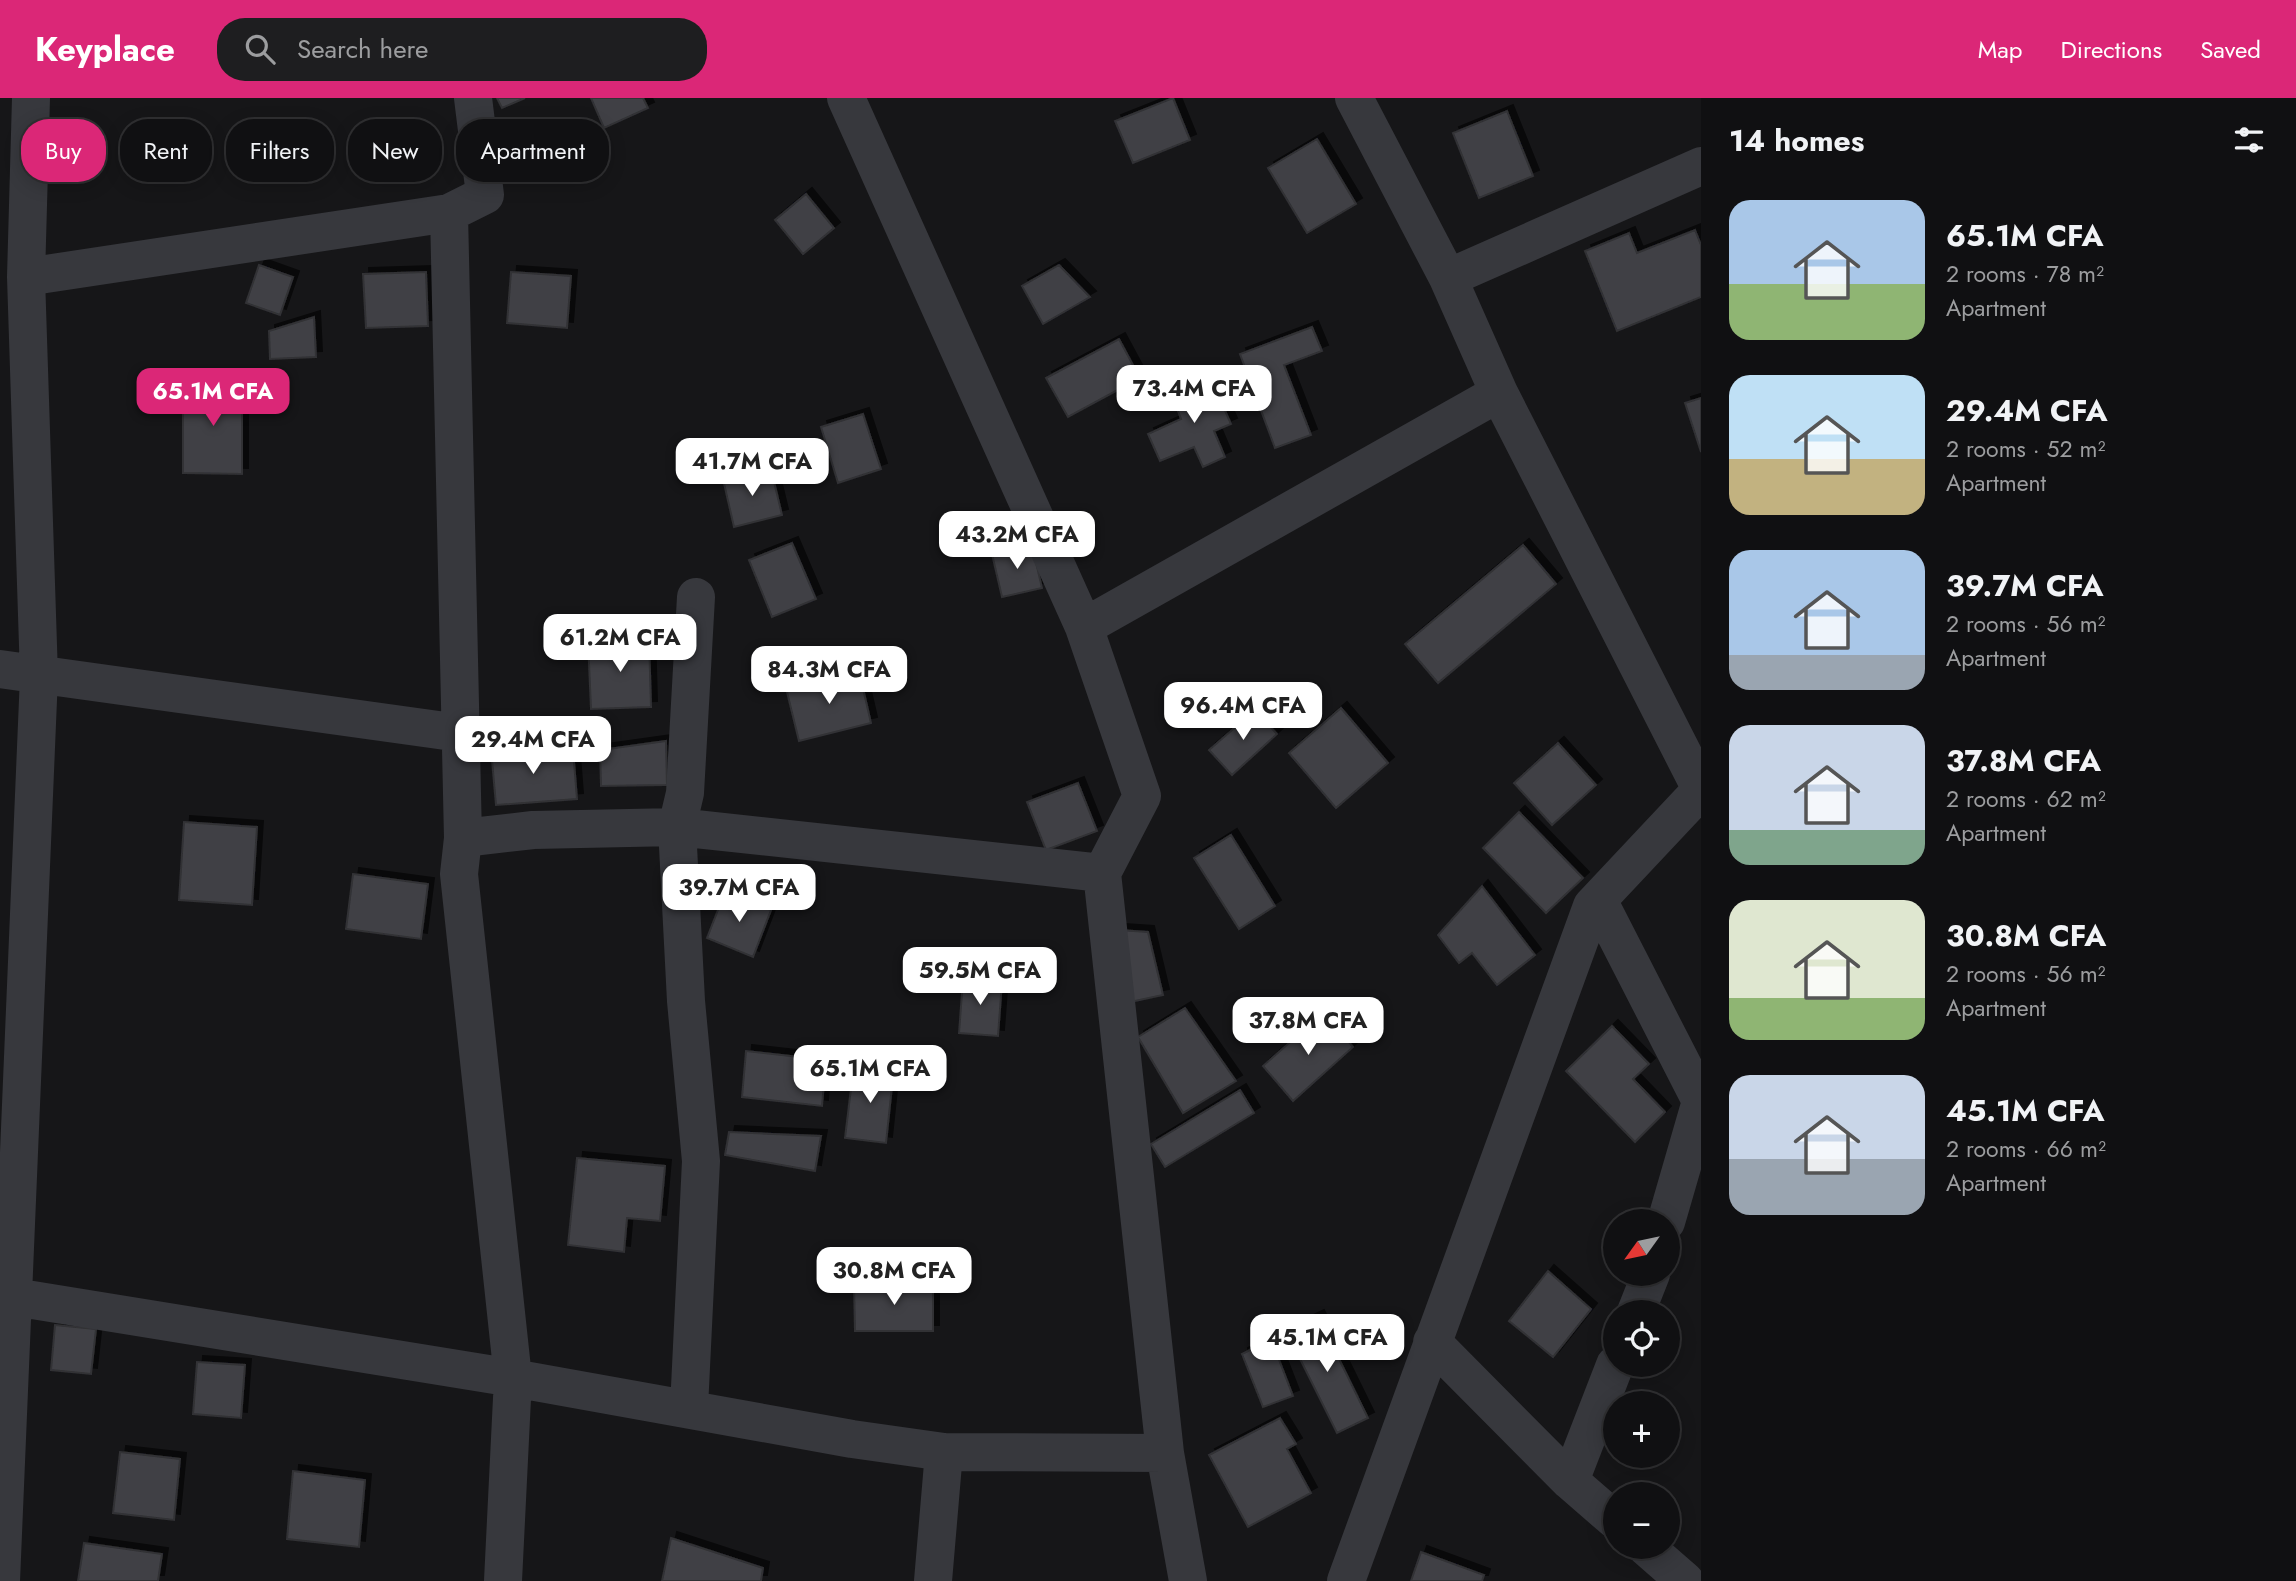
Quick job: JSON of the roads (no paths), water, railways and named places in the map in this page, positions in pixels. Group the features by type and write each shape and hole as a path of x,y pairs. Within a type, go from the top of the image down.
{"street":[{"path":"1,1581 39,676 26,277 31,98"},
{"path":"26,277 449,213 485,195 473,98"},
{"path":"846,98 1084,627 1142,796 1102,873 1166,1453 1188,1581"},
{"path":"1346,1581 1592,906 1701,789 1499,393 1448,278 1354,98"},
{"path":"1448,278 1701,166"},
{"path":"449,213 463,838 459,874 513,1378 503,1581"},
{"path":"1084,627 1499,393"},
{"path":"689,1408 701,1161 686,1001 677,827 685,793 696,597"},
{"path":"0,669 460,733"},
{"path":"463,838 533,830 677,827 1102,873"},
{"path":"1598,900 1701,1101 1670,1209"},
{"path":"14,1297 513,1378 852,1439 944,1452 1166,1453"},
{"path":"1432,1342 1570,1481 1603,1510"},
{"path":"1570,1481 1610,1377"},
{"path":"933,1581 944,1452"},
{"path":"1660,1559 1685,1581"}]}
